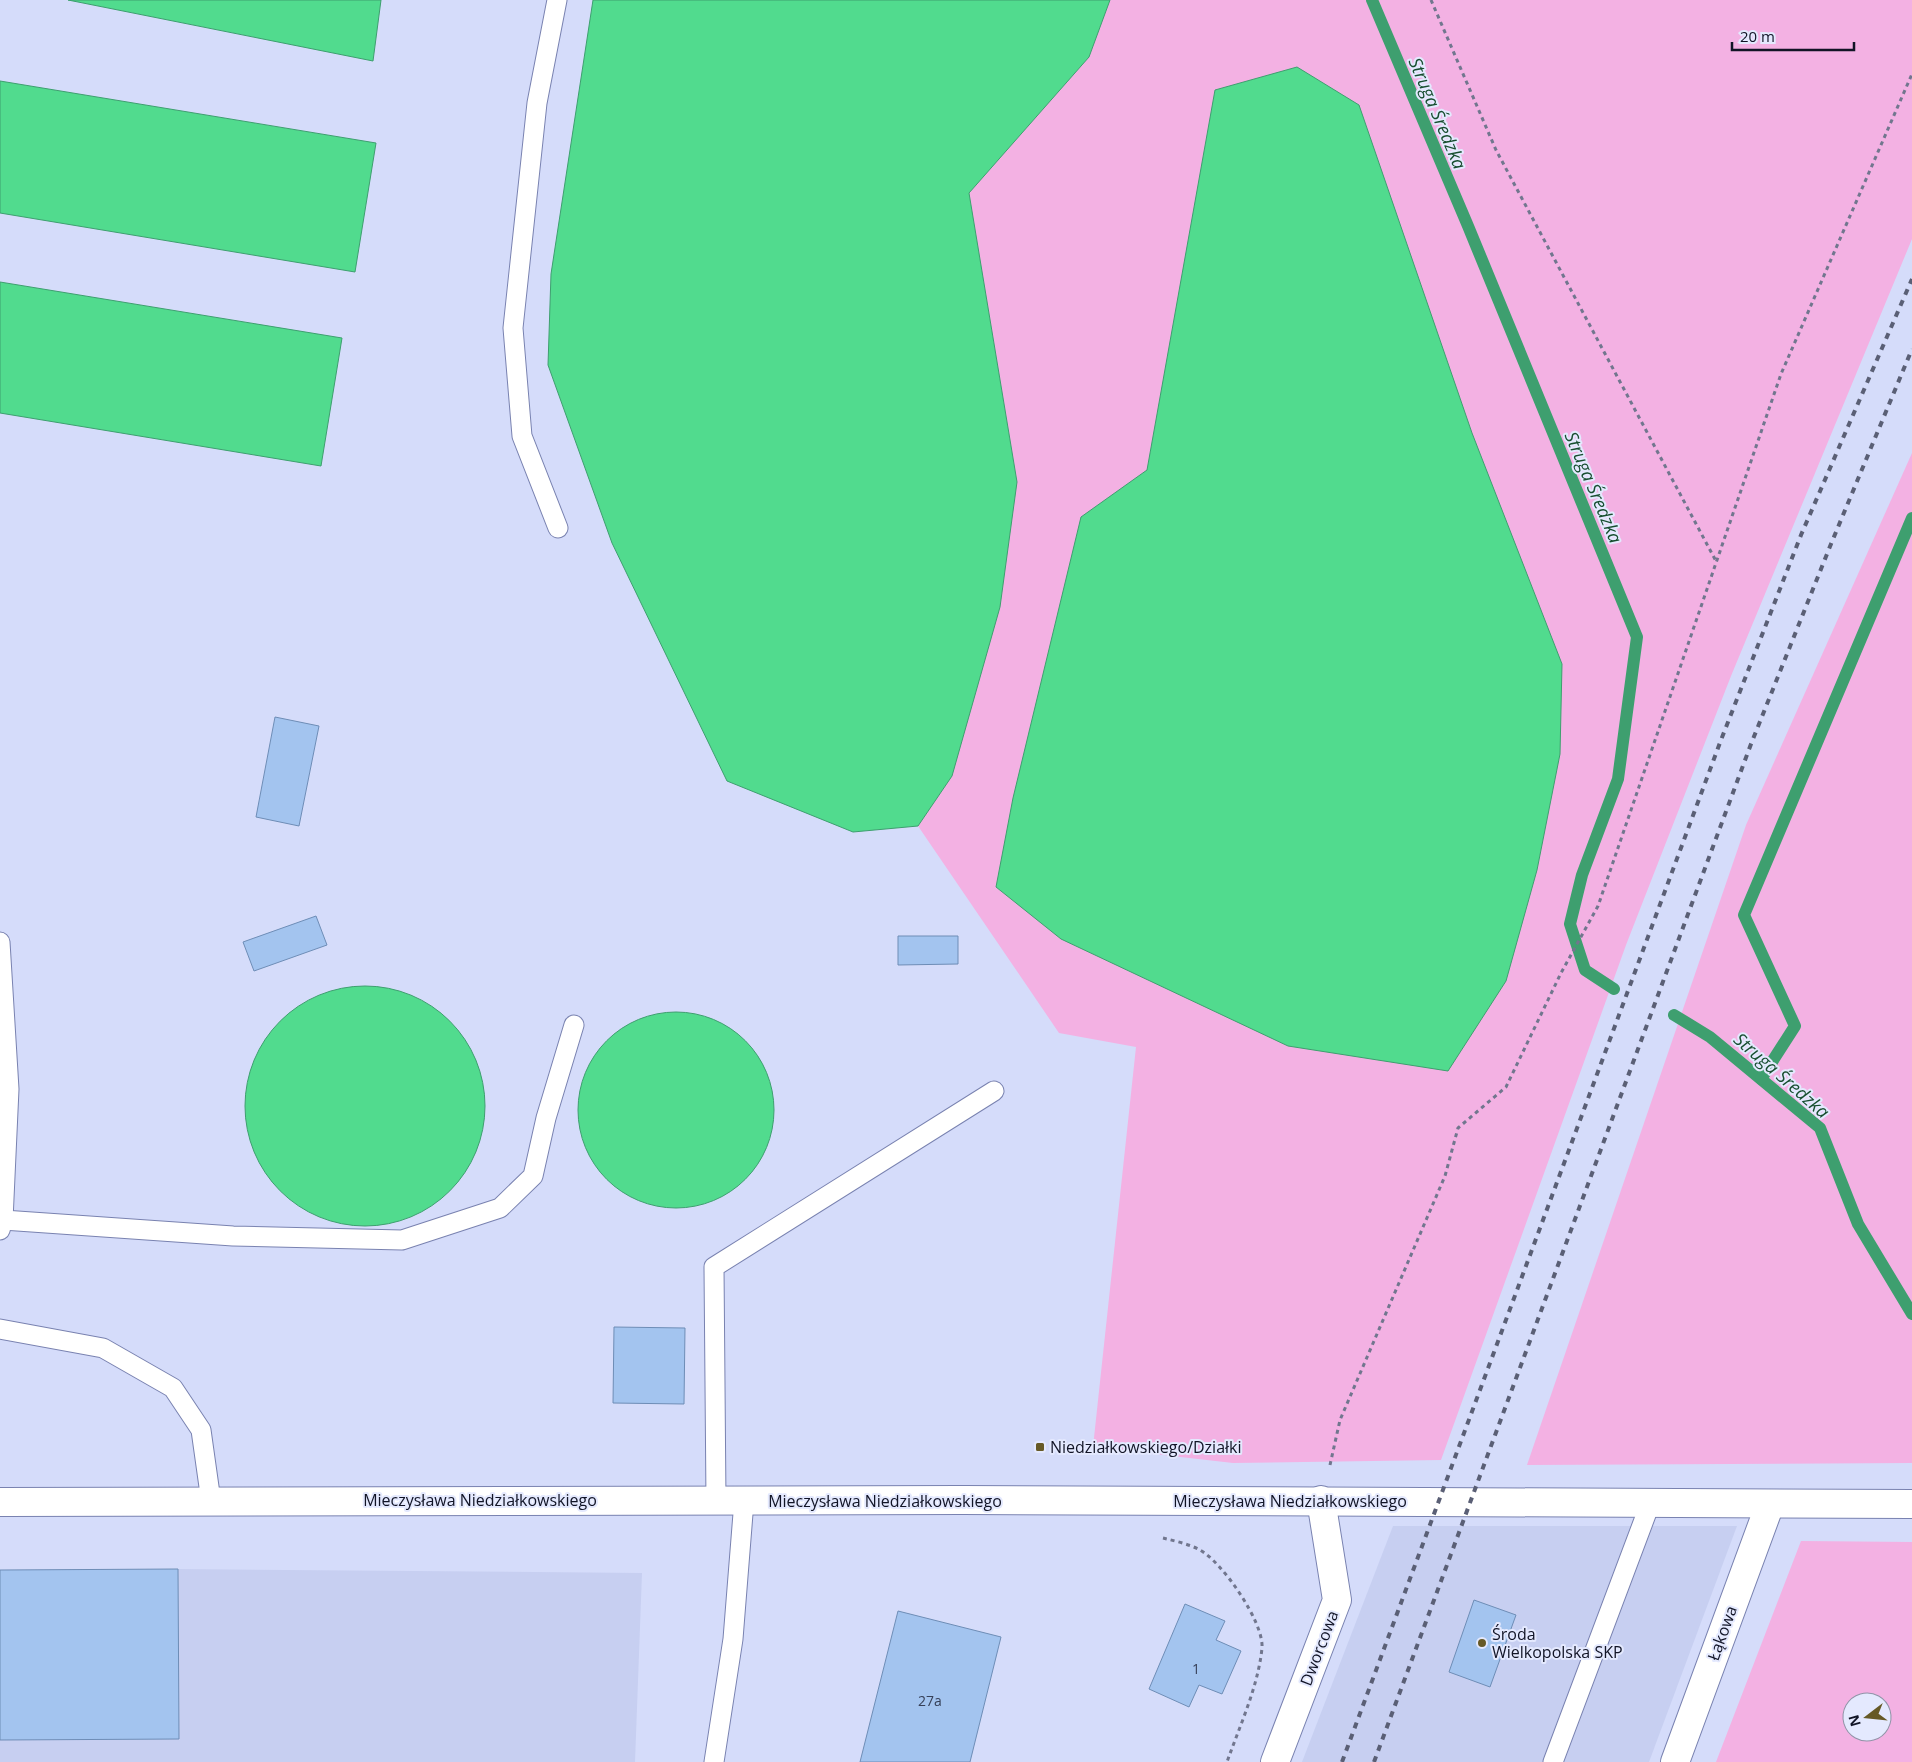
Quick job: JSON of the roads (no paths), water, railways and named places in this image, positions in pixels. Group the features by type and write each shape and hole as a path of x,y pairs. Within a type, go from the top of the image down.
{"street":[{"name":"Mieczysława Niedziałkowskiego","path":"0,1502 511,1498 716,1501 1321,1500 1650,1504 1912,1504"},
{"name":"Dworcowa","path":"1275,1762 1337,1600 1321,1500"},
{"name":"Łąkowa","path":"1675,1762 1770,1504"}],"lane":[{"path":"557,0 538,103 513,328 522,436 558,528"},
{"path":"0,942 9,1089 2,1225 233,1236 402,1240 500,1208 533,1176 546,1118 574,1025"},
{"path":"716,1501 714,1267 994,1091"},
{"path":"0,1329 103,1348 173,1388 200,1430 211,1501"},
{"path":"714,1762 733,1639 744,1501"},
{"path":"1553,1762 1650,1504"}],"waterway":[{"name":"Struga Średzka","path":"1372,0 1468,226 1637,637 1618,779 1582,875 1570,924 1585,970 1614,989"},
{"path":"1761,1079 1795,1026 1744,915 1912,518"},
{"name":"Struga Średzka","path":"1674,1015 1710,1037 1820,1128 1858,1224 1912,1314"}],"railway":[{"path":"1342,1762 1721,740 1801,535 1912,279"},
{"path":"1374,1762 1751,744 1912,349"}],"place":[{"name":"Niedziałkowskiego/Działki","path":"1040,1447"},
{"name":"Środa Wielkopolska SKP","path":"1482,1643"}]}
